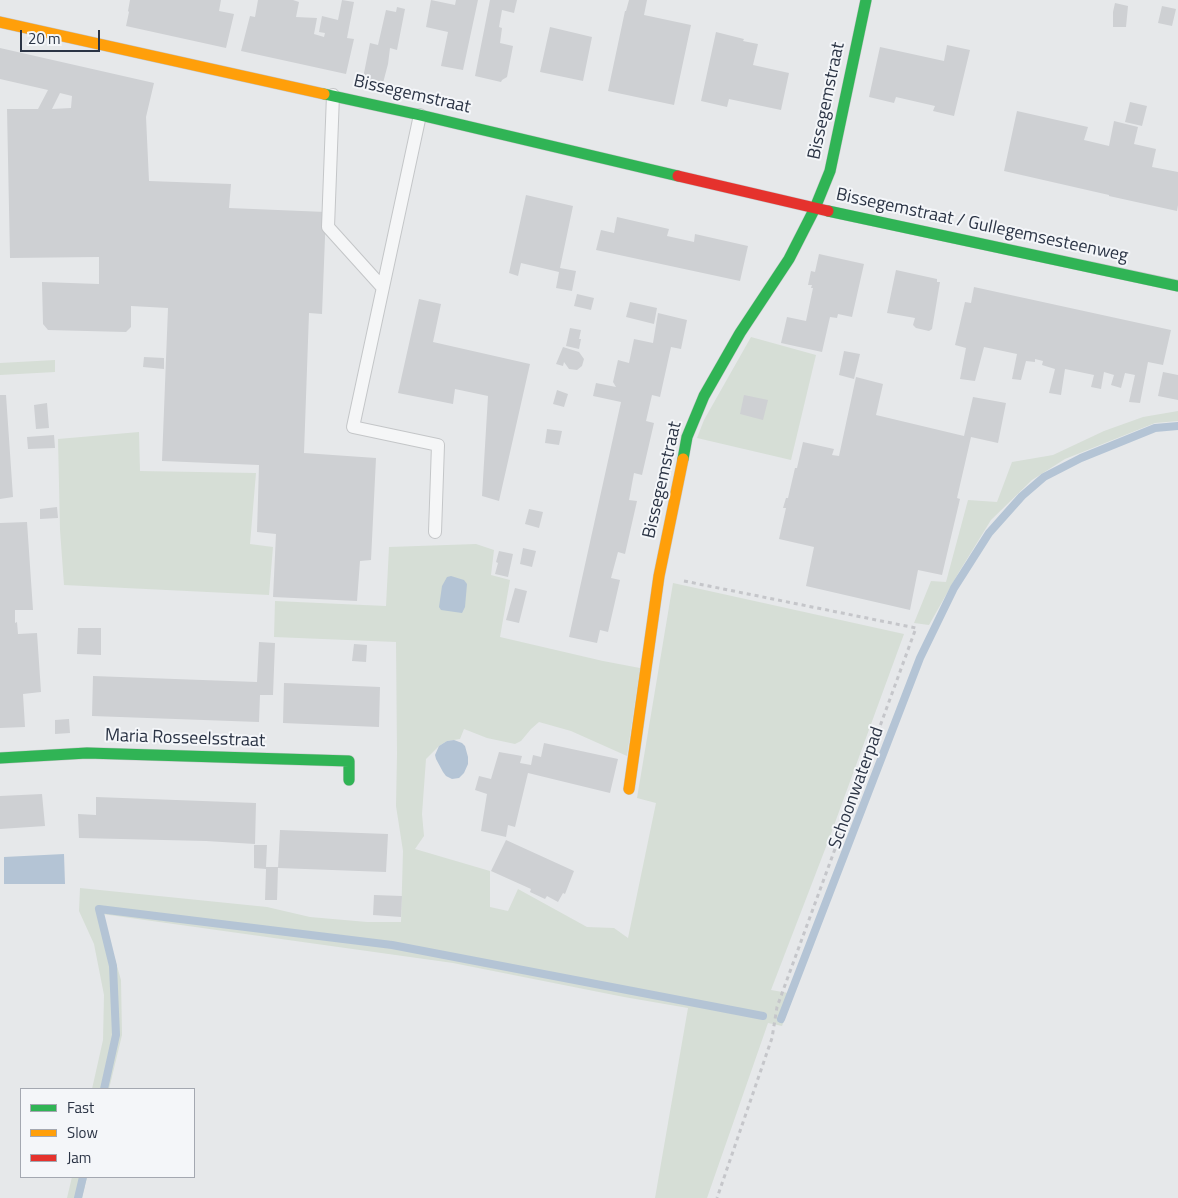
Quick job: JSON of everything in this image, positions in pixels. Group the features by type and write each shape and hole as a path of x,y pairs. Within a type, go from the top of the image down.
{"street":[{"name":"Bissegemstraat","path":"629,789 659,576 687,437 704,396 740,333 789,259 815,208 830,171 866,0"},
{"name":"Bissegemstraat","path":"0,22 333,95 815,208"},
{"name":"Bissegemstraat / Gullegemsesteenweg","path":"815,208 1178,286"},
{"name":"Maria Rosseelsstraat","path":"0,758 87,754 349,760 349,780"}],"lane":[{"path":"333,95 328,227 384,288"},
{"path":"420,115 353,427 438,445 435,532"}],"path":[{"name":"Schoonwaterpad","path":"659,576 916,628 777,1007 772,1038 717,1198"}],"shaded area":[{"path":"751,337 816,355 791,460 697,438 704,420"},
{"path":"55,360 55,372 0,375 0,363"},
{"path":"1178,411 1178,421 1155,423 1065,459 1032,480 991,520 929,625 914,623 931,581 946,582 968,500 997,502 1012,462 1053,455 1104,431 1143,417"},
{"path":"139,432 140,471 256,473 250,544 273,547 269,595 64,585 60,530 58,439"},
{"path":"476,544 494,550 491,575 510,580 500,637 640,668 627,756 571,731 539,722 521,741 515,744 487,738 464,729 460,739 447,741 439,746 426,759 422,814 424,836 415,849 490,871 490,907 508,911 518,889 587,927 614,928 628,938 656,803 637,798 673,583 904,634 771,990 794,994 782,1026 768,1023 707,1198 655,1198 688,1008 453,963 102,914 121,980 122,1035 109,1088 92,1088 103,1040 104,995 94,944 79,911 80,888 267,907 310,917 367,922 401,922 403,851 396,806 396,642 274,637 275,601 386,606 389,547"},
{"path":"72,1178 87,1178 82,1198 67,1198"}],"water":[{"path":"451,576 464,580 467,584 465,607 462,613 441,610 439,607 442,586 447,577"},
{"path":"454,740 465,746 468,764 464,773 459,778 452,779 443,772 435,755 439,746 447,741"},
{"path":"64,854 65,884 4,884 4,857"}],"building":[{"path":"130,0 221,0 219,11 234,14 226,48 126,26"},
{"path":"258,0 293,0 299,2 296,17 317,18 314,34 324,37 325,33 319,32 322,16 338,20 342,0 354,2 347,38 354,39 346,74 241,51 250,16 255,17"},
{"path":"431,0 455,5 456,0 478,0 463,70 441,66 448,32 426,27"},
{"path":"490,0 517,0 514,13 502,10 499,27 502,28 500,43 513,46 507,77 501,82 475,76"},
{"path":"629,0 647,0 644,15 691,25 674,105 608,91"},
{"path":"1115,3 1128,6 1126,27 1113,27"},
{"path":"1162,6 1176,9 1172,26 1158,23"},
{"path":"397,7 405,9 397,50 390,48 383,83 363,78 370,43 378,45 386,10 396,12"},
{"path":"550,27 592,37 583,81 540,72"},
{"path":"716,32 758,44 753,65 789,73 781,110 729,99 727,107 701,101"},
{"path":"947,45 970,50 954,116 933,111 935,106 896,97 894,103 869,97 880,47 944,61"},
{"path":"0,48 154,83 146,117 149,181 231,184 229,208 326,212 322,314 309,313 304,453 376,458 371,560 360,561 357,601 273,597 276,534 257,532 259,465 162,461 168,308 131,306 131,327 126,332 48,330 43,324 42,282 99,284 99,257 10,258 7,109 38,109 48,90 0,79","holes":["60,93 72,96 71,108 52,109"]},
{"path":"1130,102 1147,106 1142,126 1125,122"},
{"path":"1017,111 1088,127 1084,140 1109,146 1114,121 1138,127 1134,144 1156,149 1152,167 1178,172 1177,211 1004,171"},
{"path":"526,195 573,206 560,268 576,271 572,291 556,288 559,272 521,263 518,276 509,273"},
{"path":"617,217 669,229 667,236 694,242 695,234 748,246 740,281 596,250 601,230 614,233"},
{"path":"819,254 864,264 852,317 838,314 837,318 830,317 822,352 781,343 787,317 806,321 813,288 811,288 812,285 808,285 811,271 815,272"},
{"path":"896,270 937,279 937,282 940,282 932,329 929,331 916,328 913,325 915,318 887,313"},
{"path":"974,287 1171,330 1163,365 1148,362 1140,403 1129,402 1135,375 1125,373 1121,388 1111,385 1114,375 1104,372 1101,389 1091,387 1094,375 1065,369 1061,395 1049,393 1055,369 1042,365 1043,361 1035,359 1035,362 1026,361 1021,380 1012,379 1017,354 984,347 975,381 960,379 966,348 955,345 965,302 971,303"},
{"path":"577,294 594,298 591,310 574,306"},
{"path":"419,299 441,304 433,342 530,364 499,501 482,496 488,396 455,389 453,404 398,393"},
{"path":"630,302 657,308 654,324 626,317"},
{"path":"658,313 687,320 681,349 671,347 660,397 652,395 646,421 654,423 642,475 634,473 629,500 637,501 625,554 618,552 611,578 620,580 608,632 600,630 597,643 569,637 621,402 593,396 596,383 616,387 613,382 618,360 629,363 634,339 653,343"},
{"path":"570,328 581,330 579,349 566,346"},
{"path":"563,347 579,352 584,359 582,366 577,370 569,369 564,362 563,366 556,364"},
{"path":"844,351 860,354 854,379 839,375"},
{"path":"144,357 164,358 164,369 143,367"},
{"path":"1163,372 1178,375 1178,400 1158,396"},
{"path":"856,377 883,384 876,415 964,436 973,397 1006,403 998,443 971,437 957,498 960,499 942,575 918,570 910,610 806,586 814,547 779,539 786,508 783,508 786,498 788,498 803,442 834,449 832,455 839,456"},
{"path":"557,390 568,394 564,407 553,404"},
{"path":"0,395 6,395 13,497 0,499"},
{"path":"744,395 768,400 763,420 740,414"},
{"path":"47,403 49,428 36,429 34,405"},
{"path":"547,429 562,431 559,445 545,443"},
{"path":"54,435 55,448 28,449 27,437"},
{"path":"57,507 58,518 40,519 40,509"},
{"path":"529,509 543,512 539,528 525,524"},
{"path":"27,522 33,610 15,610 15,623 17,622 18,634 37,633 41,692 23,694 25,727 0,728 0,523"},
{"path":"523,548 536,551 532,567 520,564"},
{"path":"499,551 513,554 508,577 495,574"},
{"path":"515,588 527,591 519,623 506,620"},
{"path":"78,628 101,628 101,655 77,654"},
{"path":"259,642 275,643 273,695 260,695 259,722 92,716 93,676 257,682"},
{"path":"354,644 367,645 366,662 352,661"},
{"path":"284,683 380,687 379,727 283,723"},
{"path":"69,719 70,733 55,734 55,720"},
{"path":"544,743 618,759 610,793 528,773 515,827 508,825 506,837 481,831 487,794 475,790 479,776 491,779 499,752 522,756 520,763 531,765 533,755 541,757"},
{"path":"42,794 45,826 0,829 0,796"},
{"path":"96,797 256,803 255,844 79,838 78,814 96,815"},
{"path":"280,830 388,834 386,872 278,868"},
{"path":"506,840 574,871 565,894 563,893 558,902 547,896 545,899 530,892 531,889 491,871"},
{"path":"254,845 267,845 266,867 278,867 277,900 265,900 266,869 254,868"},
{"path":"374,895 402,896 401,917 373,915"}],"waterway":[{"path":"781,1019 920,658 954,588 989,533 1022,496 1044,477 1081,458 1155,428 1178,426"},
{"path":"104,1088 116,1035 113,966 99,909 392,945 763,1016"},
{"path":"78,1198 83,1178"}],"traffic: fast":[{"path":"683,459 687,437 704,396 740,333 789,259 815,208 830,171 866,0"},
{"path":"324,94 678,176"},
{"path":"828,211 1178,286"},
{"path":"0,758 87,753 349,761 349,780"}],"traffic: slow":[{"path":"0,22 324,94"},
{"path":"629,789 659,576 683,459"}],"traffic: jam":[{"path":"678,176 828,211"}]}
